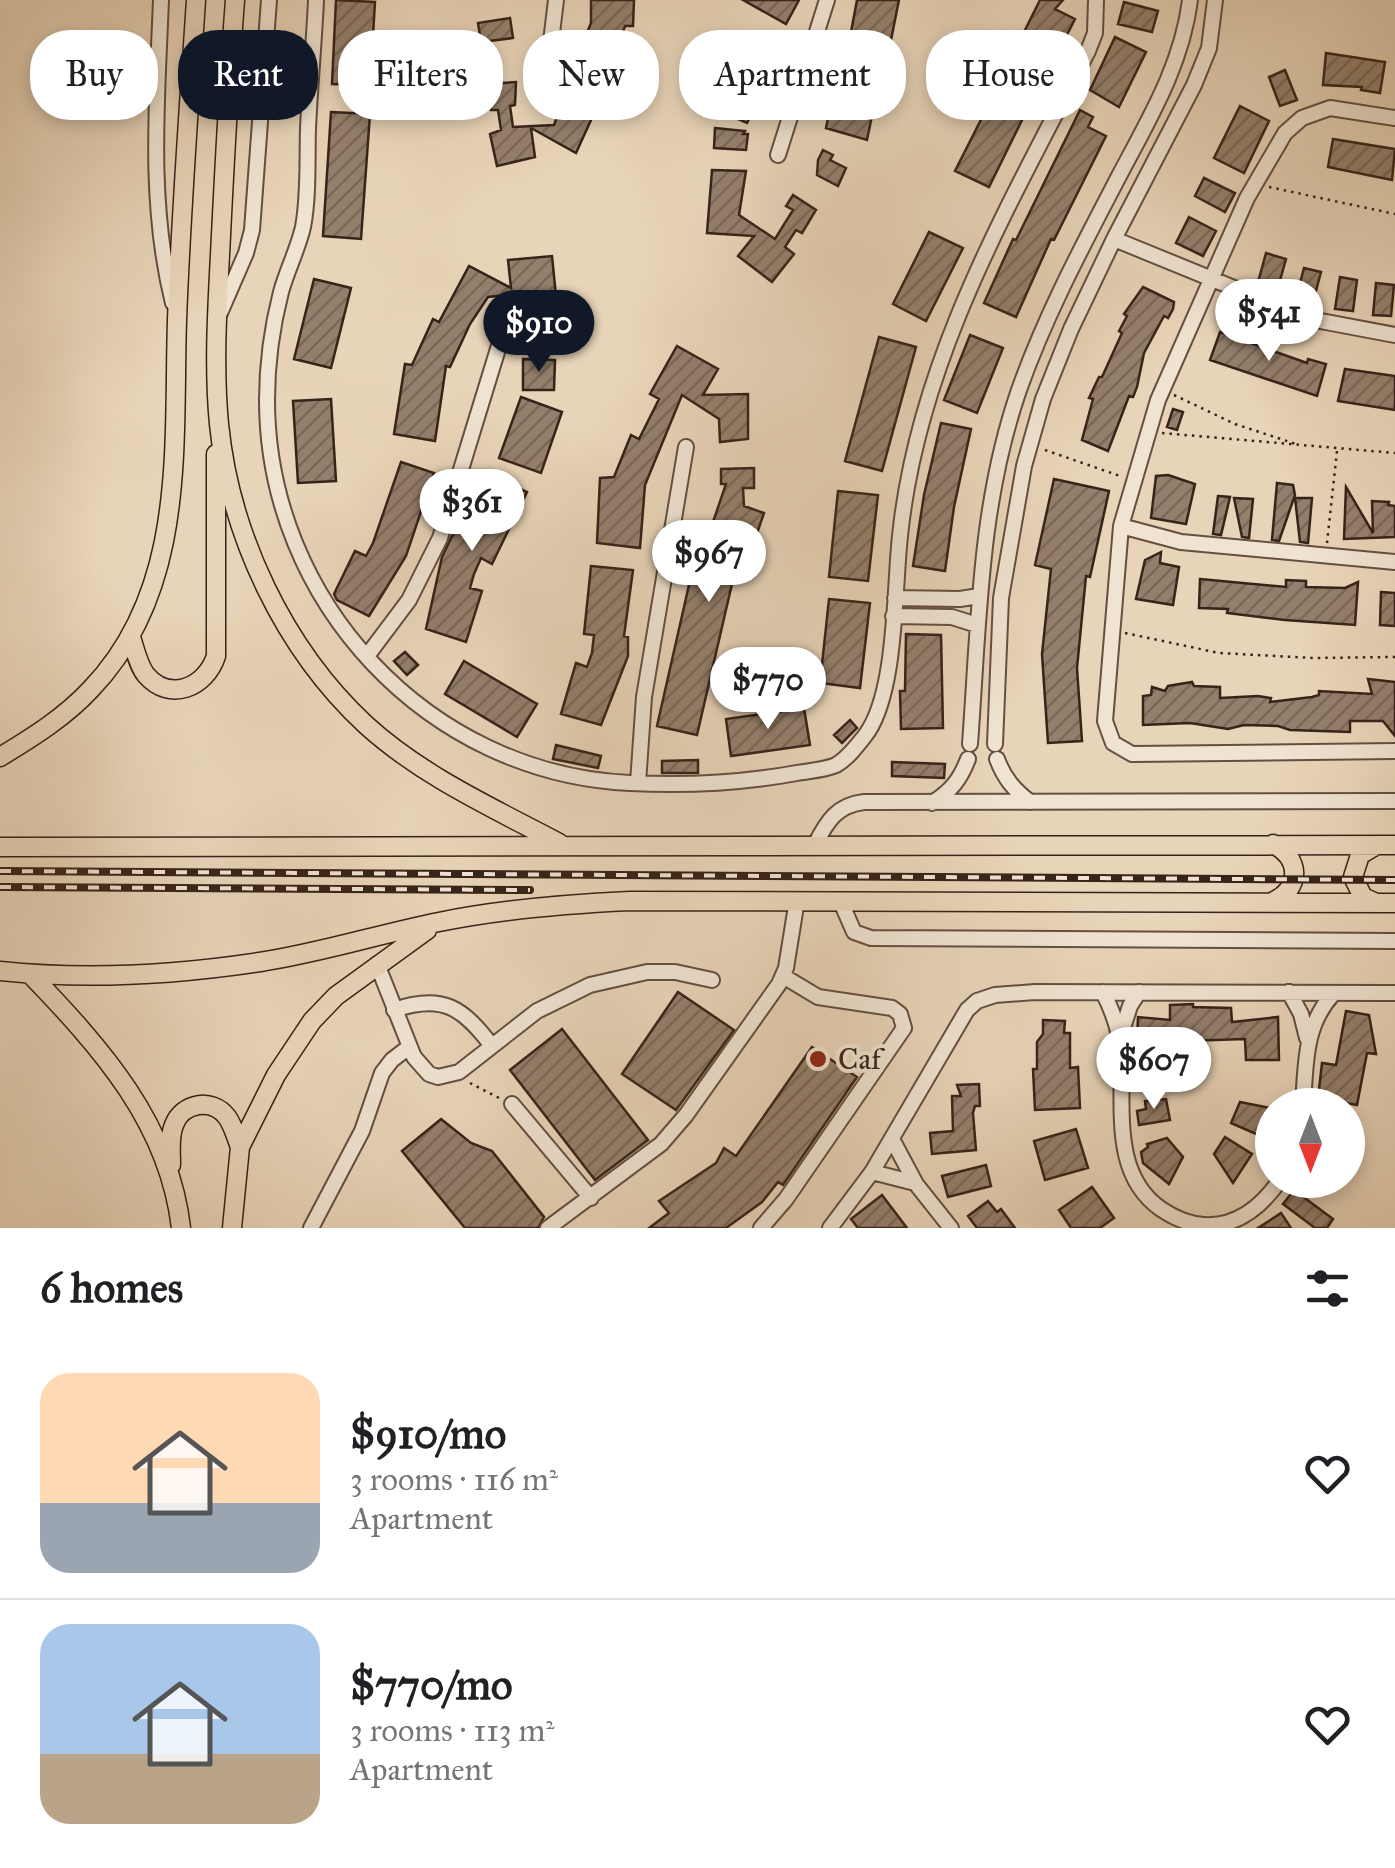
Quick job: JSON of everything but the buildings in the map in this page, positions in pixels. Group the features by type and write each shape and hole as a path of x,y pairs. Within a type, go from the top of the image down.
{"main road":[{"path":"0,758 65,714 102,676 131,637 158,568 172,500 177,319 196,0"},
{"path":"131,637 142,670 160,686 184,689 196,685 212,668 216,656 217,318 234,0"},
{"path":"218,419 233,499 261,575 292,634 330,688 368,726 420,765 564,846"},
{"path":"1273,844 1285,850 1296,873 1285,896 1274,902"},
{"path":"0,846 1388,845"},
{"path":"1374,902 1364,897 1353,876 1360,855 1388,845"},
{"path":"0,972 155,973 263,962 440,922 584,903 1395,903"},
{"path":"232,1228 240,1147 276,1075 312,1021 377,964 440,922"},
{"path":"31,974 117,1071 145,1117 172,1179"},
{"path":"181,1228 172,1179 173,1128 186,1109 208,1105 220,1111 230,1122 240,1147"}],"street":[{"path":"161,0 156,193 177,319"},
{"path":"217,318 252,230 269,0"},
{"path":"316,0 304,215 271,342 267,403 269,438 282,506 308,570 344,629 422,710 488,750 561,775 638,784 733,782 828,768 841,762 867,734 878,710 911,465 927,400 974,276 1088,51 1095,33 1096,0"},
{"path":"552,30 556,0"},
{"path":"778,155 827,0"},
{"path":"932,804 961,777 969,752 986,528 1000,460 1024,378 1092,228 1171,76 1190,0"},
{"path":"1030,803 1004,776 996,751 995,718 1001,598 1010,532 1030,444 1048,387 1114,240 1194,86 1209,48 1214,0"},
{"path":"1181,42 1209,48"},
{"path":"1395,118 1330,108 1302,118 1285,133 1255,184 1163,390 1121,526 1105,721 1113,742 1122,750 1144,755 1395,751"},
{"path":"1114,240 1310,320 1395,335"},
{"path":"367,656 409,600 440,538 501,339"},
{"path":"1024,378 1048,387"},
{"path":"638,784 646,683 686,446"},
{"path":"1121,526 1181,542 1395,562"},
{"path":"894,598 960,600 979,596"},
{"path":"893,616 952,617 977,625"},
{"path":"972,718 995,718"},
{"path":"815,845 831,816 852,803 1395,801"},
{"path":"548,1228 645,1158 675,1129 782,976 797,900"},
{"path":"840,900 854,932 871,938 1395,942"},
{"path":"377,964 408,1048 429,1074 438,1077 464,1077 492,1046 553,1002 612,978 661,971 712,980"},
{"path":"761,1228 786,1199 904,1028 900,1014 892,1008 818,997 782,976"},
{"path":"830,1228 872,1172 953,1030 978,1001 1012,992 1395,993"},
{"path":"1104,992 1120,1038 1125,1148 1132,1175 1150,1201 1175,1218 1206,1225 1238,1220 1268,1198"},
{"path":"1120,1038 1139,992"},
{"path":"1289,992 1301,1014 1307,1039"},
{"path":"1303,1088 1307,1039 1317,1014 1334,992"},
{"path":"394,1010 420,1003 454,1007 472,1020 492,1046"},
{"path":"311,1228 362,1131 382,1072 408,1048"},
{"path":"512,1104 592,1198"},
{"path":"892,1139 916,1184 951,1228"},
{"path":"872,1172 916,1184"}],"path":[{"path":"1255,184 1395,214"},
{"path":"1163,390 1235,424 1302,446"},
{"path":"1148,431 1395,454"},
{"path":"1030,444 1134,481"},
{"path":"1326,558 1338,450"},
{"path":"1113,630 1219,653 1395,657"},
{"path":"464,1077 512,1104"}],"railway":[{"path":"0,871 1395,880"},
{"path":"0,887 530,890"}],"place":[{"name":"Caf","path":"818,1059"}]}
